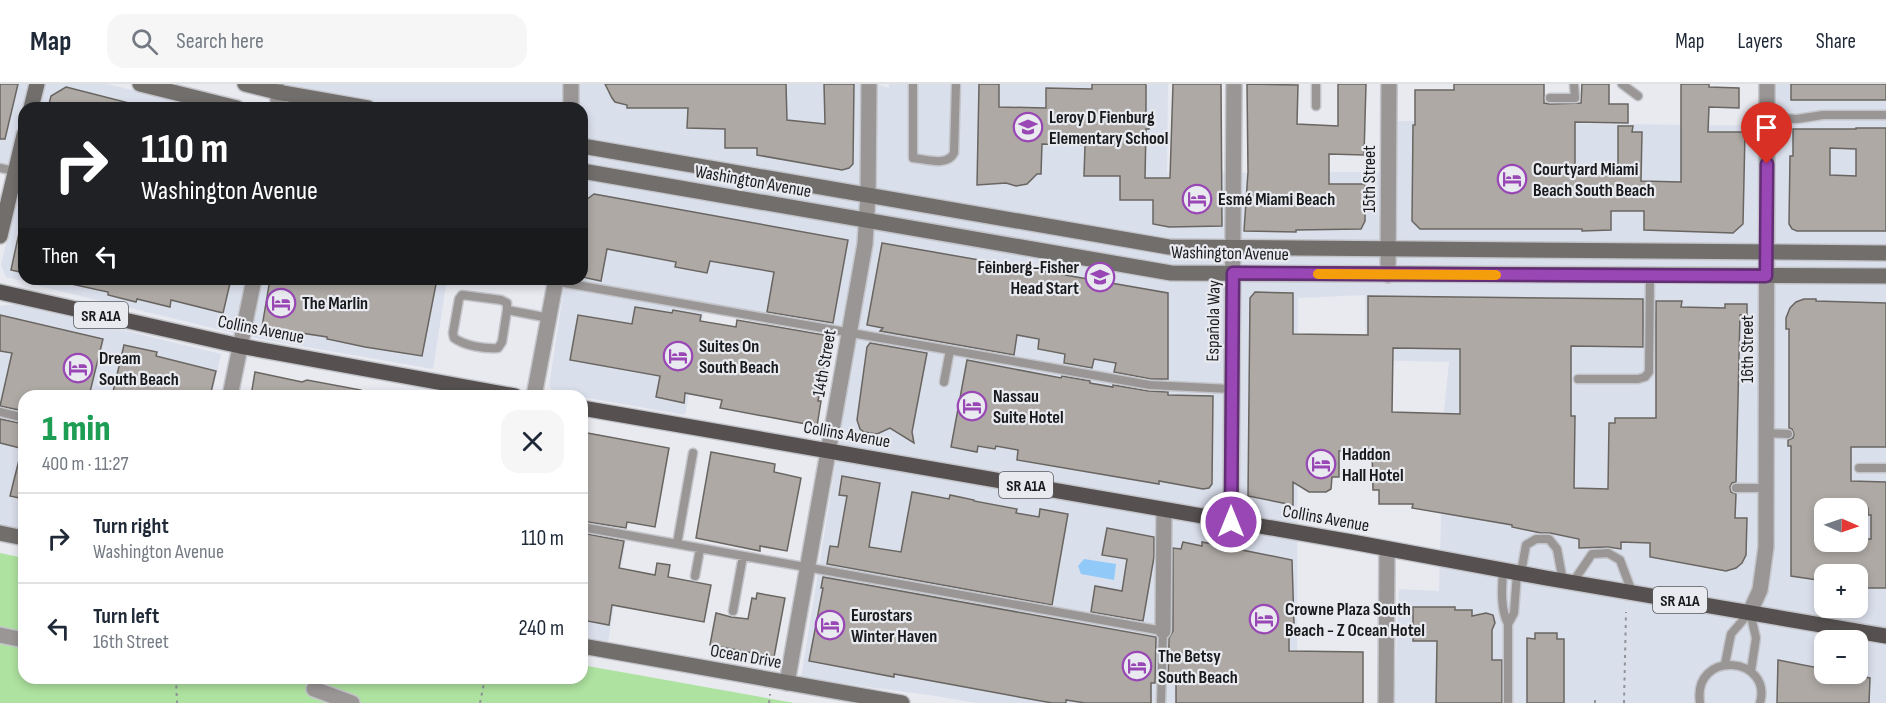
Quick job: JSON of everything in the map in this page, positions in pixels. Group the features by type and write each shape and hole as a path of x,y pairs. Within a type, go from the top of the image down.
{"main road":[{"path":"32,102 37,84"},
{"path":"140,84 213,102"},
{"path":"245,84 276,88 340,102"},
{"name":"Washington Avenue","path":"588,147 1169,247 1886,253"},
{"path":"0,236 18,155"},
{"name":"Washington Avenue","path":"588,172 1154,271 1388,275 1886,276"},
{"name":"Collins Avenue","path":"0,292 240,346 482,390"},
{"name":"Collins Avenue","path":"588,409 1886,636"},
{"path":"0,532 18,536"},
{"name":"Ocean Drive","path":"588,647 902,703"}],"street":[{"path":"571,84 571,102"},
{"name":"14th Street","path":"787,683 865,244 869,84"},
{"name":"Española Way","path":"1231,522 1234,84"},
{"name":"15th Street","path":"1388,275 1389,84"},
{"name":"16th Street","path":"1750,612 1760,590 1766,547 1767,84"},
{"path":"231,390 253,285"},
{"path":"535,390 549,318 551,285"},
{"path":"1163,631 1164,510"},
{"path":"1386,703 1387,549"},
{"path":"0,635 18,639"},
{"path":"314,690 352,703"}],"lane":[{"path":"913,84 913,158 946,161 952,158 954,153 956,84"},
{"path":"1316,84 1316,106"},
{"path":"1550,98 1575,98 1575,84"},
{"path":"1622,84 1638,96"},
{"path":"1767,117 1797,119 1823,115 1886,115"},
{"path":"1578,379 1638,379 1645,377 1649,372 1650,275"},
{"path":"580,285 1150,385 1232,389"},
{"path":"462,294 501,300 507,303 507,310 502,342 498,348 460,342 454,338 459,299 462,294"},
{"path":"507,310 549,318"},
{"path":"944,382 950,350"},
{"path":"0,412 18,416"},
{"path":"1766,433 1788,434"},
{"path":"677,544 693,453"},
{"path":"1858,468 1886,468"},
{"path":"1736,488 1766,488"},
{"path":"588,528 1163,631 1161,703"},
{"path":"1508,703 1508,624 1504,616 1503,605 1526,544 1536,539 1548,538 1557,549 1568,582 1592,555 1608,553 1620,560 1632,592"},
{"path":"695,576 700,549"},
{"path":"733,611 743,556"},
{"path":"1508,624 1514,613 1514,572"},
{"path":"1725,664 1731,634 1750,612"},
{"path":"1750,612 1756,638 1751,672"},
{"path":"1700,703 1699,691 1702,682 1708,674 1725,664 1743,667 1751,672 1761,688 1760,703"}],"path":[{"path":"1624,703 1626,612"},
{"path":"176,684 177,703"},
{"path":"480,703 484,684"},
{"path":"769,703 771,691"},
{"path":"1595,697 1595,703"}],"shaded area":[{"path":"0,84 107,84 184,102 18,102 18,168 0,164"},
{"path":"271,84 877,84 889,88 889,84 1168,84 1167,173 1381,172 1395,121 1774,126 1775,84 1886,84 1886,703 1394,703 1399,589 1439,591 1444,411 1449,362 1366,360 1365,295 1298,298 1297,703 976,703 801,678 838,449 843,328 588,284 588,102 270,102"},
{"path":"18,194 18,280 6,277 1,265"},
{"path":"446,285 433,369 250,337 39,286"},
{"path":"564,288 704,311 685,415 588,398 588,390 552,390 549,386"},
{"path":"16,304 221,354 213,390 18,390 18,529 0,525 0,306"},
{"path":"588,533 626,540 608,642 588,638"}],"green space":[{"path":"0,553 18,557 18,684 588,684 588,666 794,703 0,703"}],"water":[{"path":"1084,559 1116,564 1114,580 1081,574 1078,566"}],"building":[{"path":"0,84 18,84 5,139 0,139"},
{"path":"605,84 786,84 787,120 825,124 824,84 854,84 853,164 842,170 757,155 757,148 725,148 725,129 687,128 688,108 627,108 627,105 615,102"},
{"path":"979,84 999,84 999,107 1046,108 1046,88 1092,89 1092,84 1145,84 1146,116 1149,116 1149,129 1146,129 1145,178 1170,178 1173,84 1221,84 1222,226 1169,227 1153,224 1153,200 1120,200 1120,176 1084,176 1085,145 1042,144 1041,174 1037,174 1027,184 977,185"},
{"path":"1247,84 1298,85 1297,124 1338,126 1338,84 1366,84 1364,155 1329,154 1329,184 1365,184 1365,221 1361,229 1296,230 1296,232 1244,231 1248,172"},
{"path":"1454,84 1544,84 1544,103 1550,104 1581,103 1582,84 1609,84 1609,104 1628,104 1628,123 1575,122 1575,174 1618,174 1618,126 1633,126 1632,132 1642,132 1641,181 1681,182 1681,84 1709,84 1709,87 1739,88 1739,108 1709,107 1708,132 1745,132 1743,224 1733,233 1644,230 1644,211 1611,211 1611,230 1420,229 1412,221 1415,90 1454,90"},
{"path":"1791,84 1886,84 1886,100 1791,100"},
{"path":"66,87 125,102 50,102 51,96"},
{"path":"1886,128 1886,231 1797,231 1792,229 1789,224 1790,156 1793,156 1793,129","holes":["1830,148 1856,149 1856,176 1830,175"]},
{"path":"594,194 848,240 833,323 767,312 774,272 710,261 707,273 675,267 676,262 607,249 601,281 588,278 588,198"},
{"path":"18,238 18,272 11,270"},
{"path":"882,243 1168,293 1168,379 1151,379 1114,372 1116,363 1094,359 1092,368 1064,363 1065,354 1038,349 1039,339 1017,335 1014,355 880,331 883,328 867,325"},
{"path":"76,285 230,285 223,313 171,300 170,307 137,299 136,302 108,295 108,292"},
{"path":"269,285 436,285 422,356 262,327"},
{"path":"1255,292 1293,293 1293,334 1368,335 1368,296 1643,299 1643,347 1571,346 1571,416 1575,416 1574,488 1608,489 1609,423 1615,423 1615,418 1656,418 1656,301 1682,301 1681,307 1725,308 1725,304 1747,304 1747,315 1740,315 1736,482 1730,487 1731,492 1736,494 1735,518 1747,518 1746,555 1742,563 1726,571 1650,557 1650,543 1621,542 1621,549 1579,548 1579,539 1412,508 1413,504 1379,504 1379,490 1373,490 1372,451 1339,451 1339,477 1332,477 1331,489 1326,492 1309,492 1293,482 1293,505 1248,496 1250,298","holes":["1393,348 1460,349 1460,414 1392,412"]},
{"path":"1804,299 1886,303 1886,447 1851,447 1851,481 1886,482 1886,588 1868,588 1868,564 1814,564 1814,579 1791,576 1791,446 1788,446 1788,440 1793,438 1794,434 1789,428 1789,329 1786,329 1786,318 1790,308 1796,302"},
{"path":"635,307 701,315 700,321 736,327 737,320 830,336 818,401 821,401 817,426 720,408 722,400 685,393 684,403 656,397 660,376 570,360 578,315 632,324"},
{"path":"0,315 103,339 90,390 18,390 18,410 0,406 12,353 0,351"},
{"path":"870,343 927,353 912,432 914,443 890,428 877,434 860,429 857,420 867,347"},
{"path":"124,345 157,352 156,356 216,371 211,390 113,390"},
{"path":"967,360 1113,387 1113,385 1168,392 1168,395 1213,396 1212,484 1209,488 1203,489 1159,481 1159,484 1017,460 1018,450 996,446 995,449 978,446 977,452 951,447"},
{"path":"255,372 302,382 307,380 361,390 252,390"},
{"path":"0,419 18,423 18,448 0,443"},
{"path":"588,433 669,448 655,527 627,522 626,528 588,522"},
{"path":"711,452 775,464 774,472 801,478 787,551 760,546 760,551 696,538"},
{"path":"18,464 18,498 10,496"},
{"path":"842,476 880,483 869,547 901,552 912,492 949,499 950,495 1017,509 1016,513 1039,517 1040,509 1068,514 1052,605 827,564 830,546 838,547 847,496 839,495"},
{"path":"1107,528 1154,537 1154,557 1143,621 1091,612 1095,586 1122,591 1127,559 1102,555"},
{"path":"588,534 624,541 619,568 655,575 657,563 670,565 668,577 711,585 704,622 612,605 609,625 588,621"},
{"path":"1183,542 1202,546 1202,542 1292,560 1294,623 1289,623 1289,651 1363,652 1363,703 1176,703 1176,683 1168,683 1169,638 1173,631 1173,548 1181,549"},
{"path":"823,577 1156,637 1155,683 1151,683 1151,703 1085,703 1066,700 1066,703 1052,703 809,661 823,588 821,588"},
{"path":"757,593 785,598 774,657 710,645 716,613 748,619 752,598 756,599"},
{"path":"1413,607 1455,607 1455,610 1472,610 1472,616 1486,613 1493,615 1495,623 1492,630 1492,660 1502,660 1502,703 1436,703 1437,641 1413,641"},
{"path":"1535,633 1557,633 1557,639 1564,639 1564,703 1527,703 1527,638 1535,639"},
{"path":"1778,660 1814,667 1814,684 1868,684 1868,678 1870,678 1869,703 1777,703"}],"slow traffic":[{"path":"1318,274 1496,275"}],"place":[{"name":"Leroy D Fienburg Elementary School","path":"1028,127"},
{"name":"Courtyard Miami Beach South Beach","path":"1512,179"},
{"name":"Esmé Miami Beach","path":"1197,199"},
{"name":"Feinberg-Fisher Head Start","path":"1100,277"},
{"name":"The Marlin","path":"281,303"},
{"name":"Suites On South Beach","path":"678,356"},
{"name":"Dream South Beach","path":"78,368"},
{"name":"Nassau Suite Hotel","path":"972,406"},
{"name":"Haddon Hall Hotel","path":"1321,464"},
{"name":"Crowne Plaza South Beach - Z Ocean Hotel","path":"1264,619"},
{"name":"Eurostars Winter Haven","path":"830,625"},
{"name":"The Betsy South Beach","path":"1137,666"}],"route":[{"path":"1231,522 1233,273 1766,276 1767,164"}]}
